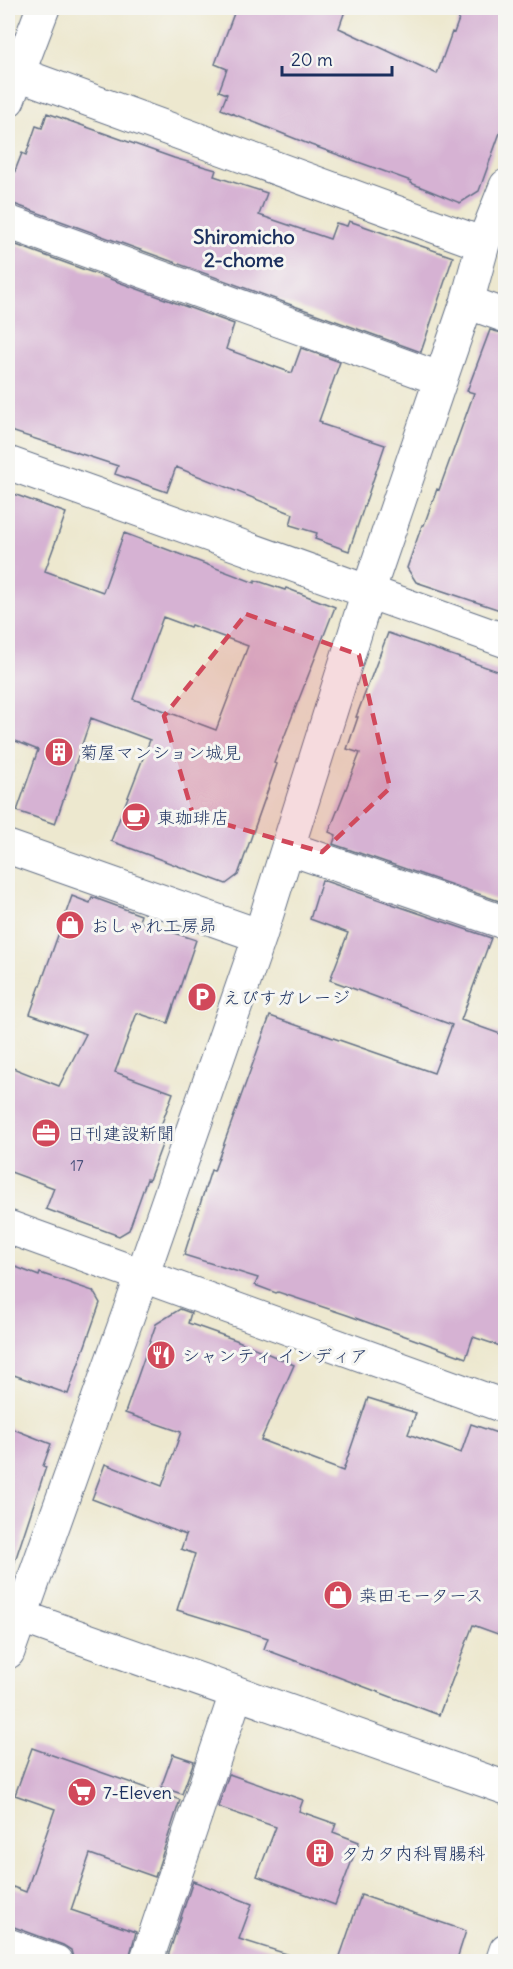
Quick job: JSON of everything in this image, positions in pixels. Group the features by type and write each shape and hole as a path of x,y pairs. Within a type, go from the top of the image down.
{"street":[{"path":"43,8 11,81 483,244"},
{"path":"8,1652 15,1614 142,1276 260,936 368,592 467,302 483,244 506,186"},
{"path":"8,222 441,379"},
{"path":"467,302 506,316"},
{"path":"8,463 506,641"},
{"path":"8,847 260,936"},
{"path":"288,848 506,923"},
{"path":"8,1227 506,1407"},
{"path":"15,1614 506,1788"},
{"path":"146,1962 236,1694"},
{"path":"8,1945 56,1962"},
{"path":"502,1962 506,1950"}],"highlighted area":[{"path":"246,614 359,655 390,788 322,852 193,815 164,716"}],"building":[{"path":"236,8 346,8 339,28 437,74 463,8 506,8 506,116 479,191 460,203 411,183 411,181 221,109 227,94 219,91 227,69 215,64"},
{"path":"47,113 174,158 216,170 214,176 267,193 259,215 330,239 336,223 347,226 349,221 453,257 421,352 14,204 8,204 8,189 22,153 26,155 36,126 42,128"},
{"path":"8,242 234,324 226,349 292,373 301,348 340,362 319,421 322,422 321,424 385,445 349,551 315,539 317,533 290,525 293,514 176,467 167,492 115,474 118,466 8,430"},
{"path":"490,330 506,334 506,612 416,582 407,568 422,525 424,525 437,489 439,490 474,393 467,391"},
{"path":"8,492 66,513 45,571 103,592 124,533 255,583 255,580 285,590 286,588 335,607 274,763 277,764 238,875 226,884 111,841 150,740 91,718 55,824 17,811 38,750 8,738","holes":["163,617 190,627 191,625 248,646 216,730 133,699"]},
{"path":"388,633 506,674 505,903 333,844 336,835 329,832 360,753 347,749 358,717 356,717"},
{"path":"322,880 491,938 461,1020 506,1036 506,1348 473,1337 466,1358 347,1315 276,1293 255,1285 258,1278 184,1255 211,1170 214,1171 270,1016 434,1073 452,1025 330,980 348,933 310,919"},
{"path":"72,896 90,903 92,897 141,915 139,921 196,940 168,1023 137,1013 115,1072 173,1093 159,1131 166,1134 149,1180 147,1179 129,1230 119,1236 46,1209 54,1188 8,1171 8,1066 59,1086 86,1034 30,1014"},
{"path":"8,1264 39,1276 40,1273 93,1291 100,1303 68,1394 8,1373"},
{"path":"180,1309 191,1313 188,1323 236,1340 294,1365 261,1440 343,1471 368,1398 416,1413 408,1434 461,1453 471,1424 506,1436 506,1637 473,1625 439,1715 264,1649 268,1638 177,1610 195,1554 181,1549 186,1535 92,1499 105,1464 162,1486 181,1432 125,1413 156,1324"},
{"path":"8,1427 51,1444 43,1466 46,1467 13,1567 8,1566"},
{"path":"32,1748 180,1800 155,1877 90,1854 71,1910 136,1932 128,1962 74,1962 71,1950 63,1945 14,1927 8,1927 8,1885 26,1892 55,1809 15,1795"},
{"path":"173,1754 194,1761 182,1794 161,1787"},
{"path":"229,1774 303,1800 299,1811 336,1824 333,1832 359,1842 335,1905 257,1876 276,1827 218,1807"},
{"path":"193,1881 252,1904 239,1939 290,1955 289,1962 166,1962"},
{"path":"361,1895 466,1931 456,1962 338,1962"}],"place":[{"name":"菊屋マンション城見","path":"59,752"},
{"name":"東珈琲店","path":"136,817"},
{"name":"おしゃれ工房昴","path":"70,925"},
{"name":"えびすガレージ","path":"202,997"},
{"name":"日刊建設新聞","path":"46,1133"},
{"name":"シャンティ インディア","path":"161,1355"},
{"name":"桒田モータース","path":"338,1595"},
{"name":"7-Eleven","path":"82,1792"},
{"name":"タカタ内科胃腸科","path":"320,1853"}],"district":[{"name":"Shiromicho 2-chome","path":"244,248"}]}
